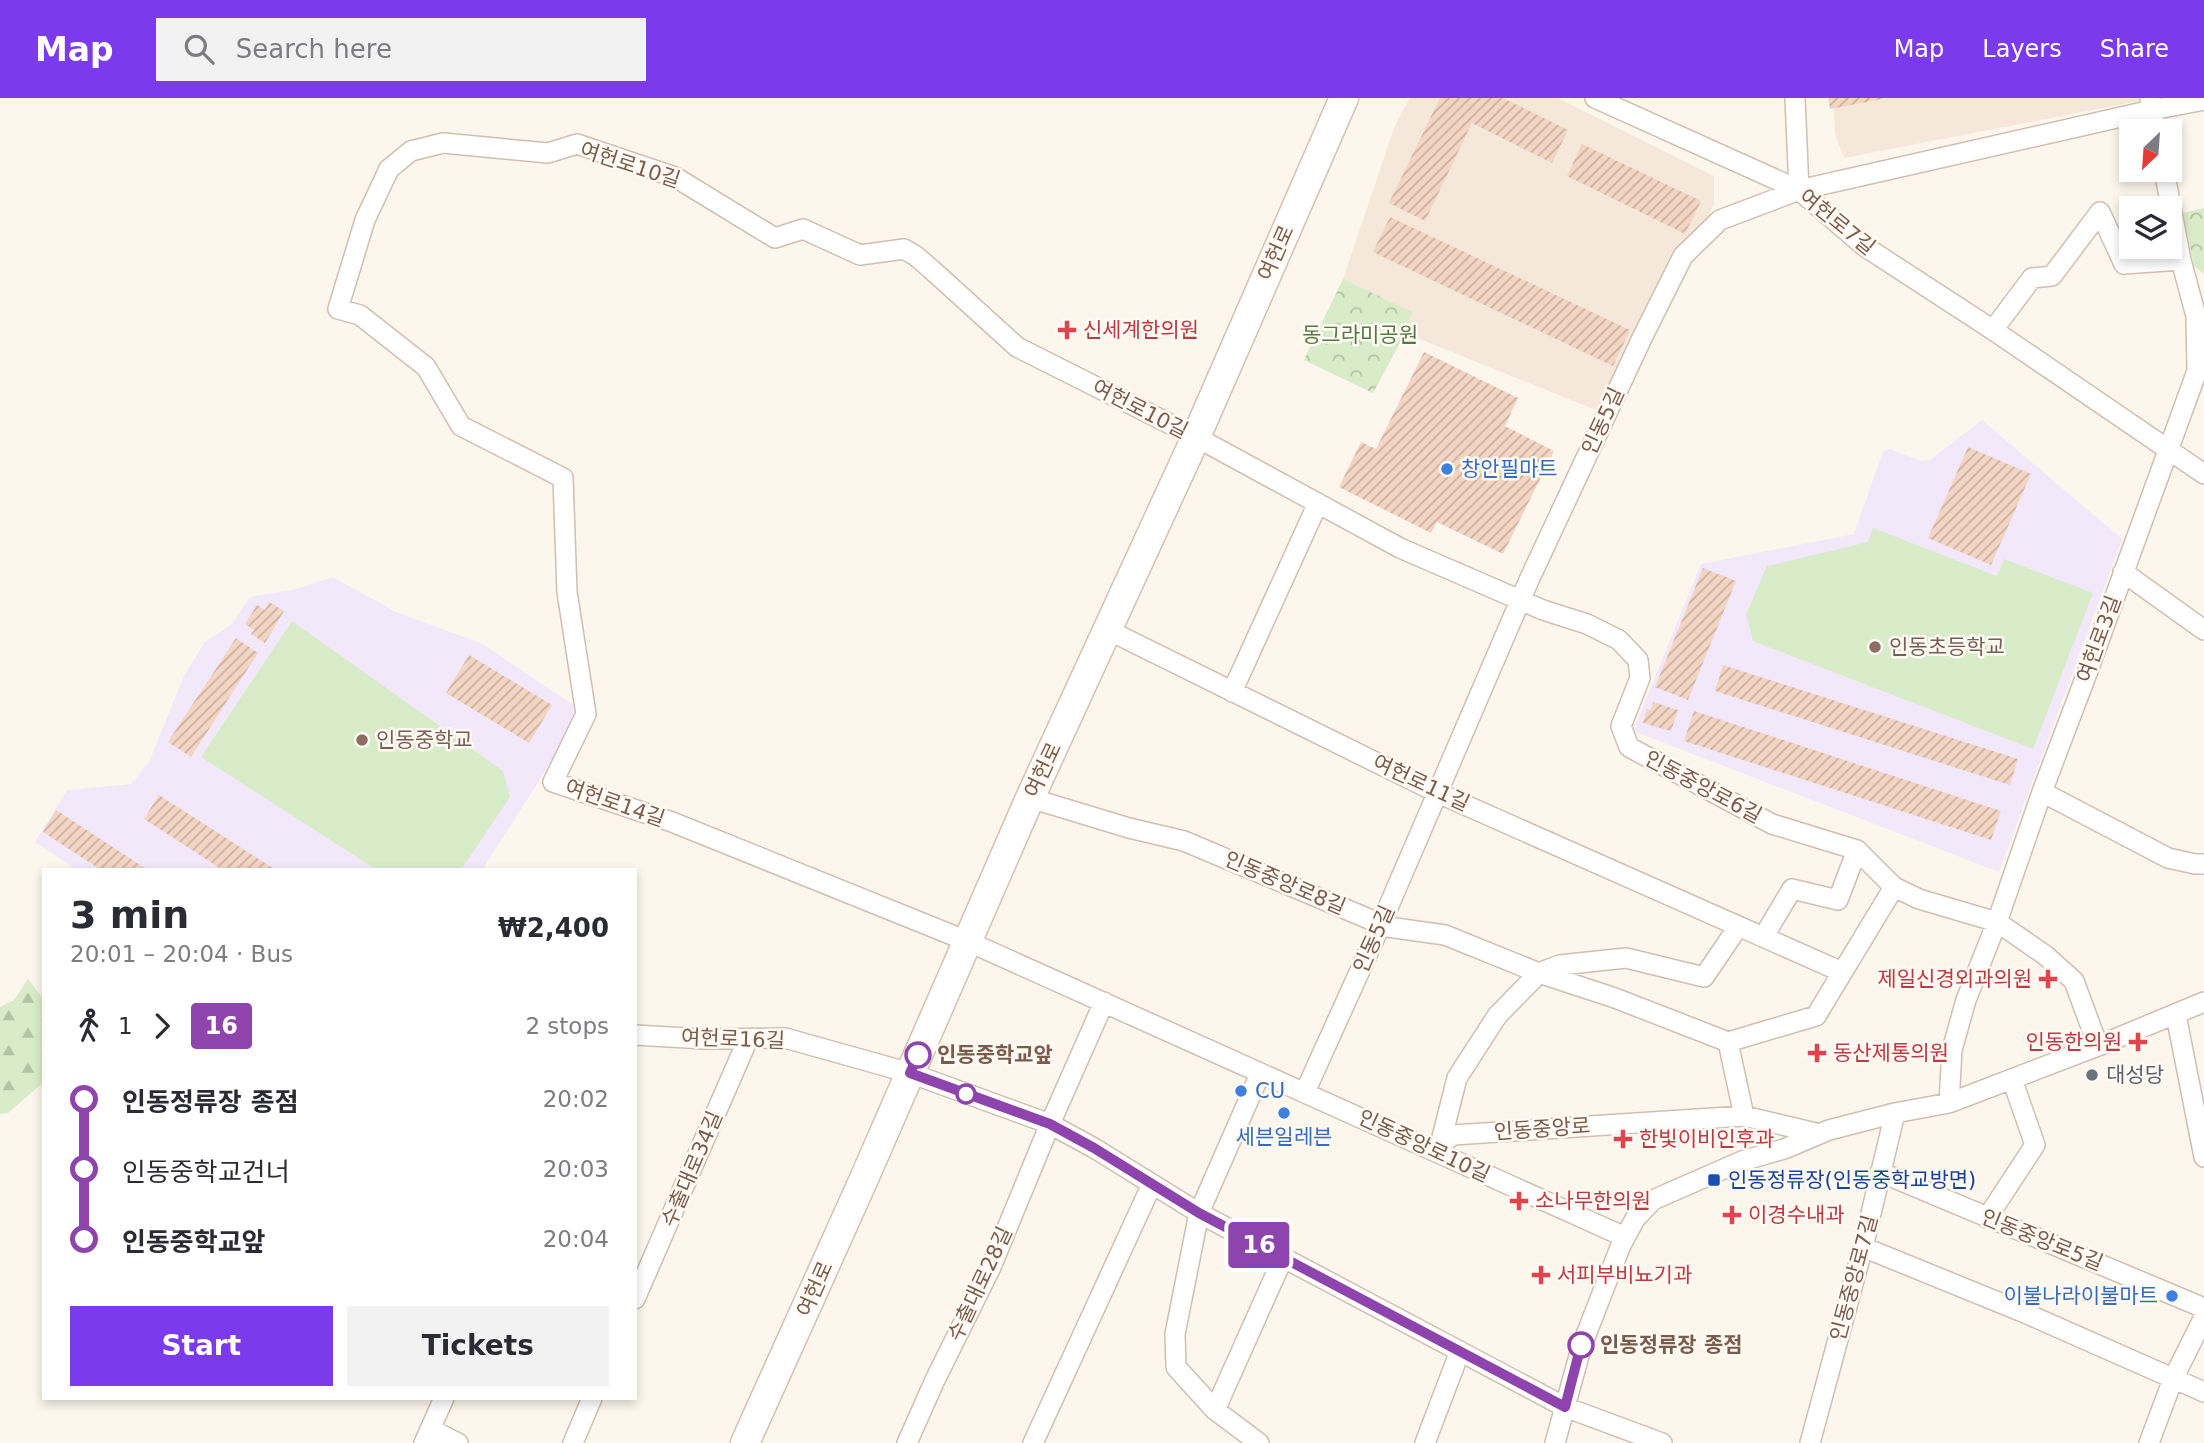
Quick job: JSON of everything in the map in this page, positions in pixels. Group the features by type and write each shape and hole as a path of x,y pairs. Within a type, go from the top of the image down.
{"street":[{"name":"여헌로","path":"745,1443 1030,798 1196,437 1344,98"},
{"name":"여헌로7길","path":"1595,98 1799,190 1864,246 2204,474"},
{"path":"1795,98 1799,190"},
{"name":"인동5길","path":"1306,1092 1529,580 1642,338 1683,257 1720,220 1799,190 2151,104 2204,100"},
{"name":"여헌로10길","path":"563,478 461,426 426,367 360,314 338,309 365,220 388,169 411,151 443,143 548,153 577,144 676,177 775,238 803,229 860,255 904,249 931,269 1017,347 1196,437"},
{"name":"여헌로3길","path":"1949,1103 1952,1050 1966,1000 1997,922 2197,371 2196,316 2181,260 2166,182"},
{"path":"1993,330 2032,278 2052,276 2100,212 2124,264 2181,260"},
{"name":"인동중앙로6길","path":"1196,437 1400,548 1522,601 1587,624 1619,640 1638,660 1640,678 1621,726 1629,747 1772,824 1857,850 1894,887 1919,899 1997,922 2045,955 2074,981 2098,1046"},
{"name":"여헌로14길","path":"563,478 567,592 586,713 553,782 672,822 967,941"},
{"path":"1232,692 1318,503"},
{"path":"2123,572 2204,630"},
{"name":"여헌로11길","path":"1108,630 1438,793 1842,972"},
{"path":"2042,792 2168,858 2204,864"},
{"name":"인동중앙로8길","path":"1030,798 1129,828 1184,841 1388,927 1445,935 1539,973 1615,998 1728,1042"},
{"path":"1764,936 1792,889 1839,900 1857,850"},
{"path":"1744,1116 1728,1042 1816,1016 1894,887"},
{"path":"1437,1148 1457,1078 1497,1016 1539,973 1560,965 1626,958 1704,977 1738,927"},
{"name":"인동중앙로10길","path":"967,941 1260,1074 1437,1148 1625,1237"},
{"path":"1050,1124 1104,1002"},
{"name":"인동중앙로","path":"1555,1443 1581,1345 1625,1237 1635,1219 1653,1200 1742,1161 1784,1149 1820,1134 1895,1113 1949,1103 2204,1002"},
{"path":"2176,1015 2204,1157"},
{"name":"여헌로16길","path":"637,1035 704,1039 785,1038 910,1073 1050,1124 1199,1213 1565,1407 1662,1443"},
{"name":"수출대로34길","path":"637,1294 748,1039"},
{"path":"1259,1443 1215,1409 1176,1367 1175,1334 1199,1213 1260,1074"},
{"path":"1987,1218 2035,1145 2012,1079"},
{"name":"인동중앙로7길","path":"1810,1443 1863,1247 1895,1113"},
{"name":"인동중앙로","path":"1437,1148 1453,1135 1744,1116 1820,1134"},
{"name":"수출대로28길","path":"907,1443 990,1267 1050,1124"},
{"name":"인동중앙로5길","path":"1880,1172 2204,1308"},
{"path":"1033,1443 1152,1184"},
{"path":"1863,1247 2025,1313 2204,1392"},
{"path":"1215,1409 1283,1258"},
{"path":"2149,1443 2173,1379 2204,1317"},
{"path":"1425,1443 1460,1351"},
{"path":"443,1400 427,1436 458,1443"},
{"path":"573,1443 591,1400"}],"shaded area":[{"path":"1410,98 1558,98 1714,176 1714,205 1608,415 1405,333 1373,393 1304,360 1343,279 1396,123"},
{"path":"1833,98 2155,98 1844,158 1835,134"},
{"name":"인동초등학교","path":"1982,420 2122,539 1999,872 1633,731 1701,564 1854,534 1883,451 1890,449 1921,461 1930,460"},
{"name":"인동중학교","path":"333,577 396,612 483,644 576,707 580,717 483,868 74,868 35,842 67,790 131,784 149,762 184,676 204,643 231,625 250,597 296,589"}],"green space":[{"path":"2204,208 2204,274 2194,266 2183,213"},
{"name":"동그라미공원","path":"1343,279 1412,312 1405,333 1373,393 1304,360"},
{"path":"1873,528 1997,576 2004,559 2093,593 2033,749 1753,641 1746,614 1767,566 1868,542"},
{"path":"292,621 503,771 510,797 462,868 374,868 201,757"},
{"path":"28,979 42,997 42,1084 8,1113 0,1114 0,1007 14,1000"}],"building":[{"path":"1440,98 1503,98 1568,130 1552,163 1472,123 1425,221 1389,203"},
{"path":"1828,98 1882,98 1882,99 1830,109"},
{"path":"1582,144 1701,201 1685,234 1567,176"},
{"path":"1390,217 1630,330 1613,366 1373,252"},
{"name":"창안필마트","path":"1424,352 1518,398 1505,426 1554,451 1503,554 1437,522 1431,533 1339,487 1361,442 1376,449"},
{"path":"1968,447 2031,474 1991,565 1928,538"},
{"path":"1703,568 1736,581 1688,700 1655,687"},
{"path":"269,602 284,611 265,643 251,634 254,630 245,624 257,605 265,610"},
{"path":"236,638 258,653 191,757 168,742"},
{"path":"469,655 552,705 529,743 446,693"},
{"path":"1723,665 2018,759 2010,785 1715,691"},
{"path":"1653,702 1678,710 1671,731 1643,723 1647,709 1651,710"},
{"path":"1694,711 2001,811 1991,840 1684,741"},
{"path":"159,795 273,868 220,868 144,819"},
{"path":"56,810 145,868 98,868 43,832"}],"bus line":[{"name":"16","path":"918,1055 910,1073 1050,1124 1199,1213 1565,1407 1581,1345"}],"place":[{"name":"신세계한의원","path":"1067,330"},
{"name":"창안필마트","path":"1447,469"},
{"name":"인동초등학교","path":"1875,647"},
{"name":"인동중학교","path":"362,740"},
{"name":"제일신경외과의원","path":"2048,979"},
{"name":"인동한의원","path":"2138,1042"},
{"name":"동산제통의원","path":"1817,1053"},
{"name":"인동중학교앞","path":"918,1055"},
{"name":"대성당","path":"2092,1075"},
{"name":"CU","path":"1241,1091"},
{"name":"세븐일레븐","path":"1284,1113"},
{"name":"한빛이비인후과","path":"1623,1139"},
{"name":"인동정류장(인동중학교방면)","path":"1714,1180"},
{"name":"소나무한의원","path":"1519,1201"},
{"name":"이경수내과","path":"1732,1215"},
{"name":"서피부비뇨기과","path":"1541,1275"},
{"name":"이불나라이불마트","path":"2172,1296"},
{"name":"인동정류장 종점","path":"1581,1345"}]}
